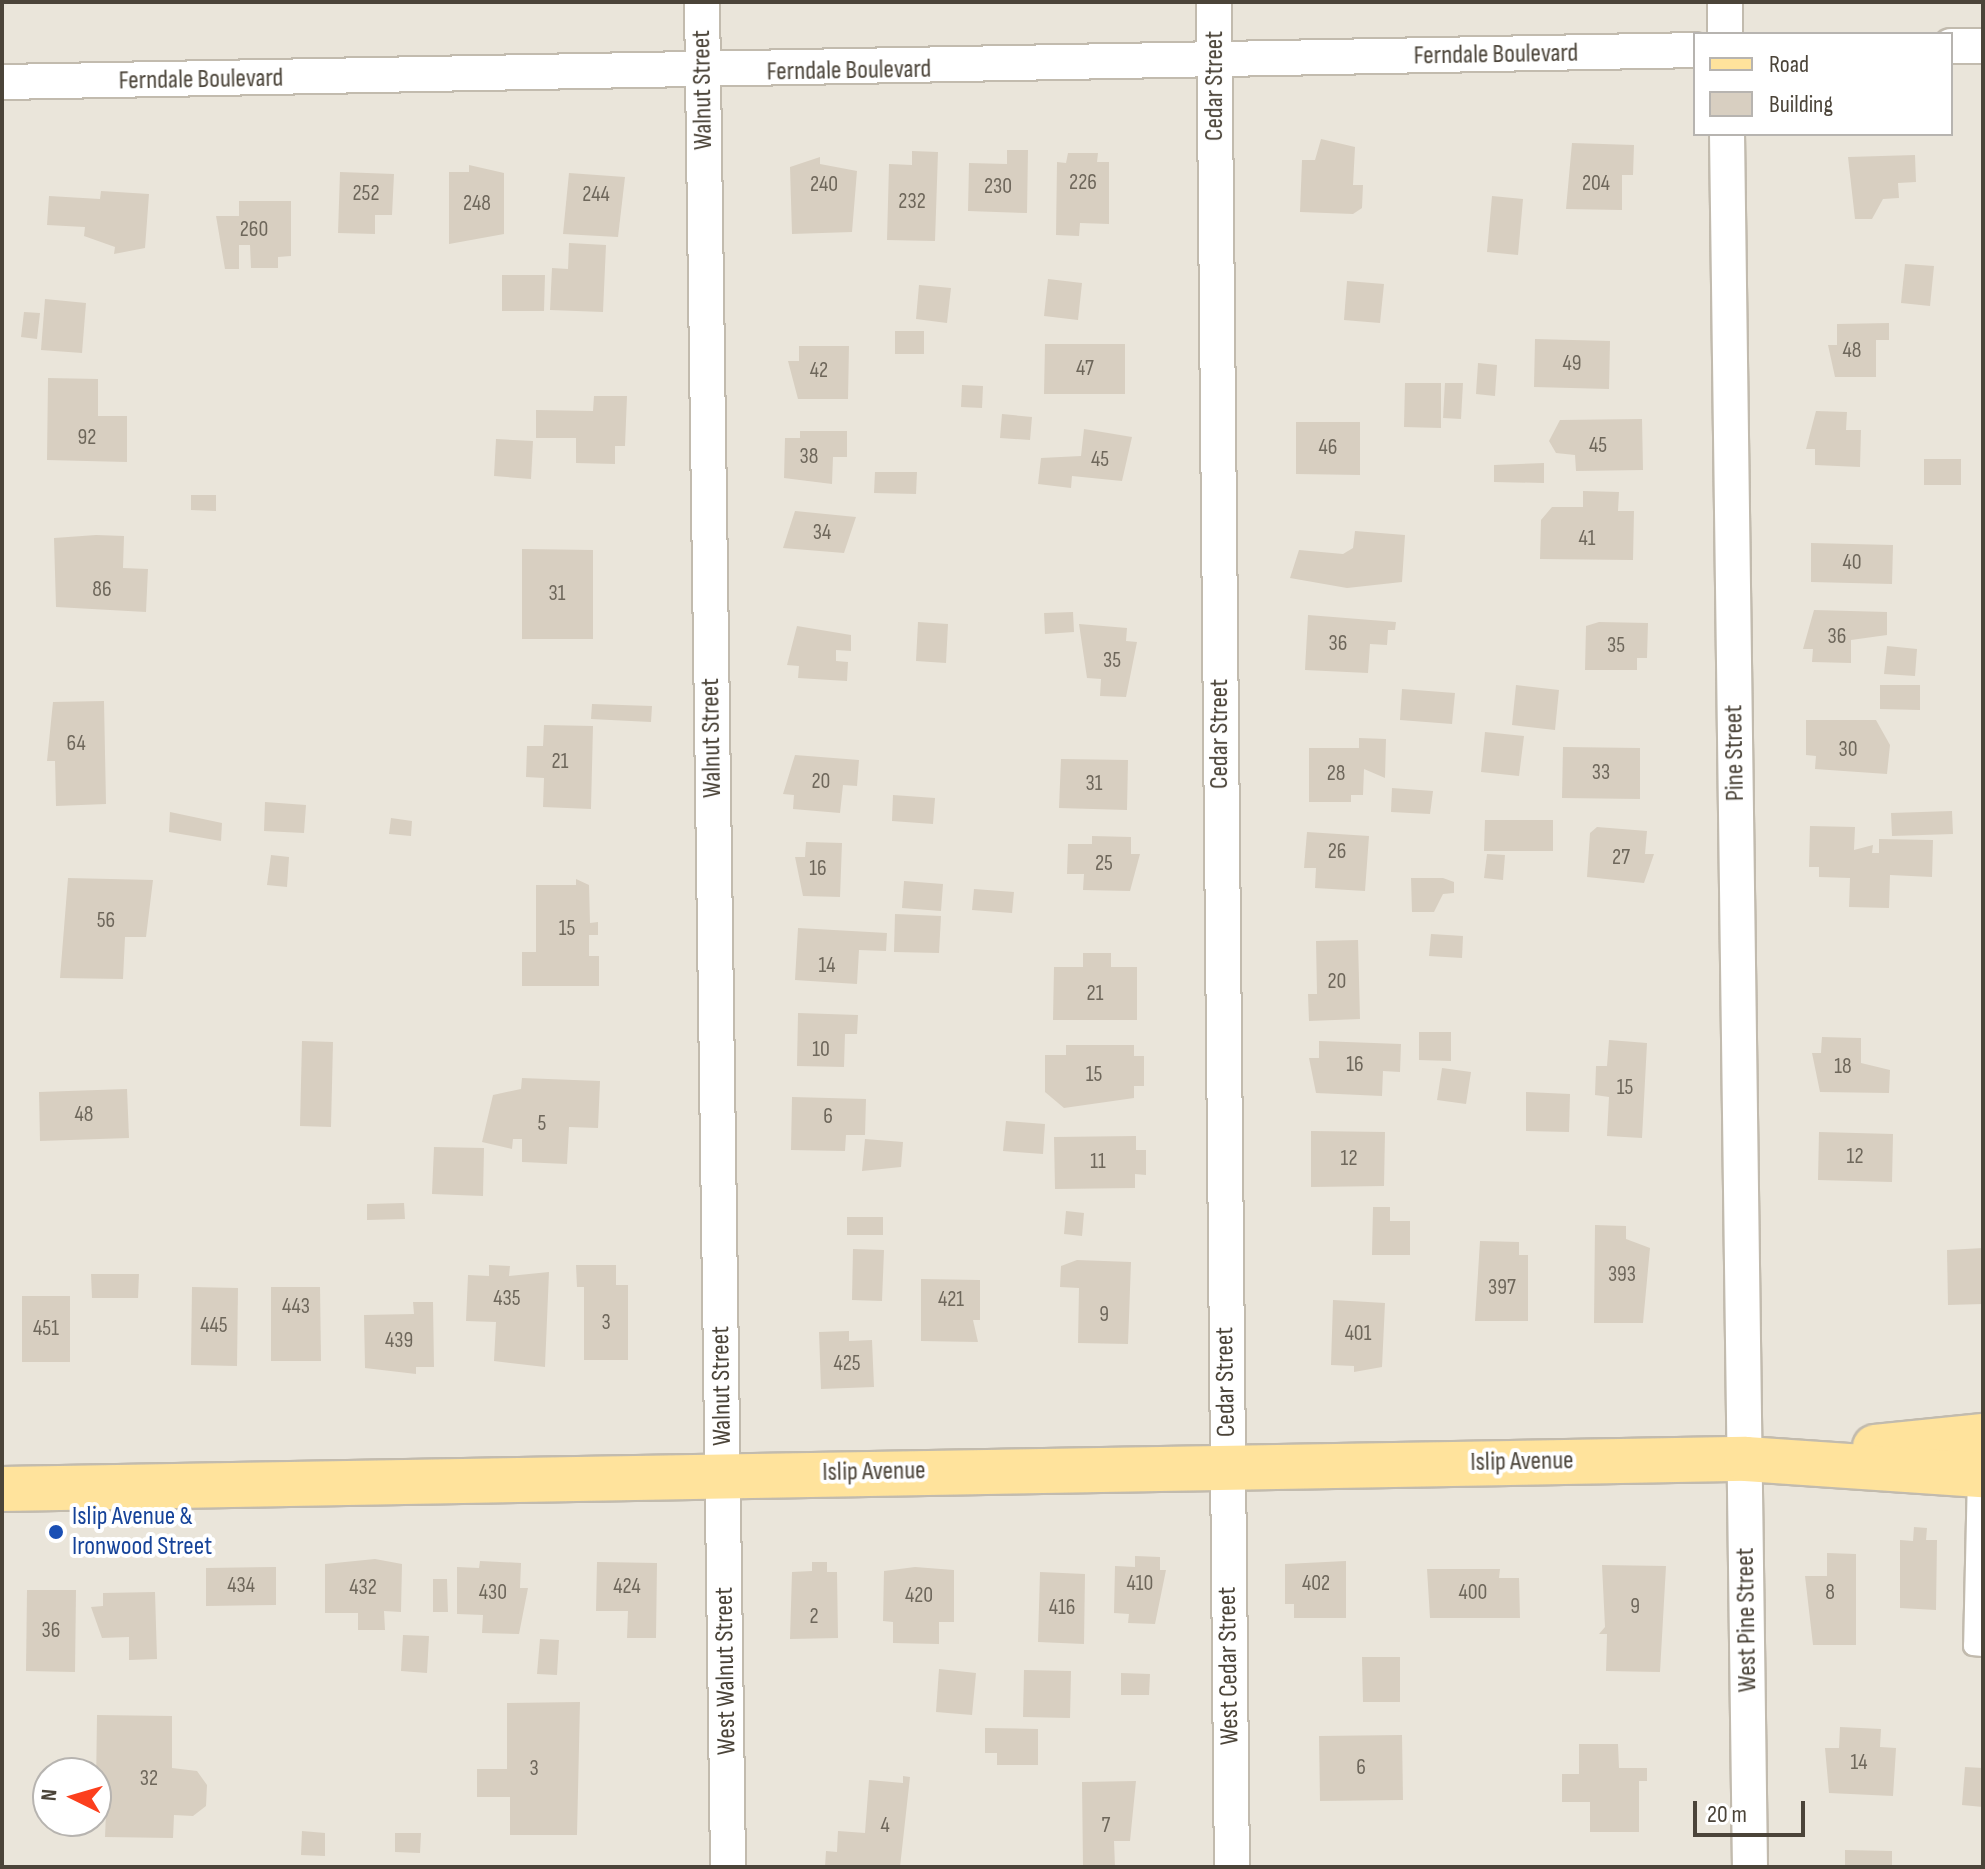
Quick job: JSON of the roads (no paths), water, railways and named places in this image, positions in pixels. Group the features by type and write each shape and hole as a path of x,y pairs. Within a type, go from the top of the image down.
{"main road":[{"name":"Islip Avenue","path":"2,1489 1226,1466 1746,1459 1981,1462"}],"street":[{"name":"Walnut Street","path":"702,2 724,1474"},
{"name":"Cedar Street","path":"1214,2 1226,1466"},
{"path":"1725,2 1725,32"},
{"path":"1953,46 1983,46"},
{"name":"Ferndale Boulevard","path":"2,82 703,74 1693,50"},
{"name":"Pine Street","path":"1727,136 1744,1372"},
{"name":"West Pine Street","path":"1744,1372 1750,1867"},
{"name":"West Cedar Street","path":"1226,1466 1232,1867"},
{"name":"West Walnut Street","path":"724,1474 728,1867"}],"lane":[{"path":"1981,1462 1973,1646 1983,1647"}],"place":[{"name":"Islip Avenue & Ironwood Street","path":"56,1532"}]}
